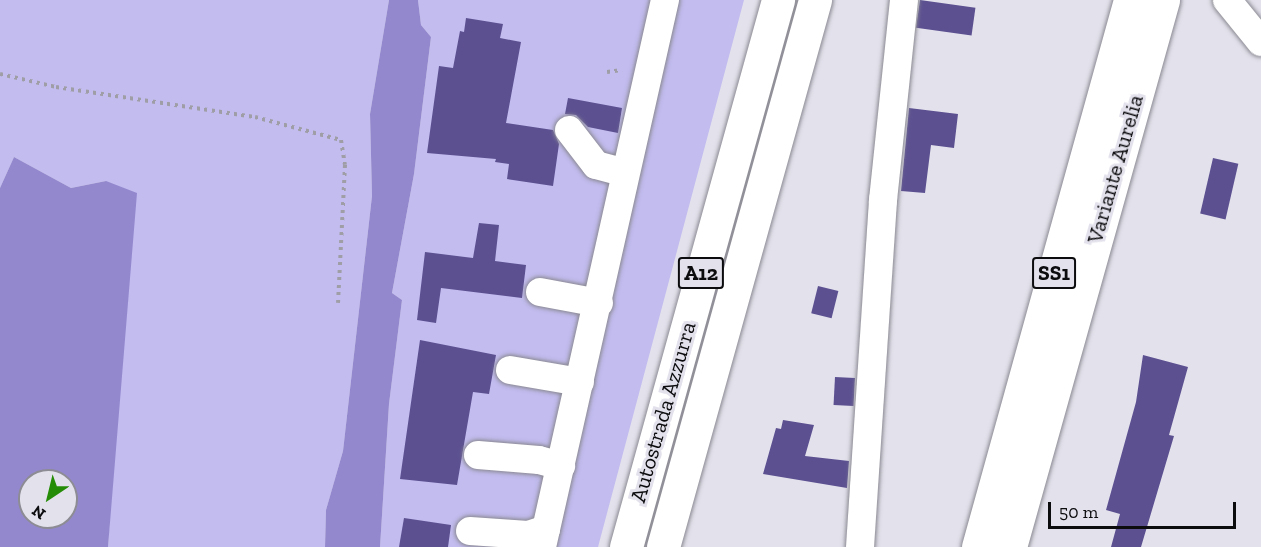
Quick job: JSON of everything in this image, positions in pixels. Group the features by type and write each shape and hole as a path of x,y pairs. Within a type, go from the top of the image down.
{"highway":[{"name":"Autostrada Azzurra","path":"626,547 778,0"},
{"name":"Autostrada Azzurra","path":"663,547 815,0"},
{"name":"Variante Aurelia","path":"978,547 1151,2"},
{"name":"Variante Aurelia","path":"1010,547 1151,2"}],"street":[{"path":"470,531 544,538 665,0"},
{"path":"860,547 884,200 904,0"},
{"path":"1227,0 1261,42"},
{"path":"569,130 596,165"},
{"path":"567,160 625,173"},
{"path":"540,292 598,303"},
{"path":"510,370 580,382"},
{"path":"478,455 539,460 561,466"}],"path":[{"path":"0,74 56,87 255,117 341,140 345,165 338,303"}],"shaded area":[{"path":"0,0 389,0 370,114 372,196 343,451 326,510 325,547 108,547 113,467 106,181 71,188 14,157 0,188"},
{"path":"389,0 418,0 421,25 431,37 414,174 392,293 402,300 389,404 380,547 325,547 326,510 343,451 372,196 370,114"},
{"path":"418,0 744,0 598,547 380,547 389,404 402,300 392,293 414,174 431,37 421,25"},
{"path":"14,157 71,188 106,181 137,193 108,547 0,547 0,188"}],"building":[{"path":"920,0 975,8 972,36 916,28"},
{"path":"466,18 503,24 500,38 521,42 506,123 553,130 559,144 553,186 507,179 509,164 495,162 496,159 427,153 439,66 453,68 460,31 464,32"},
{"path":"568,98 622,108 618,133 588,127 576,115 565,114"},
{"path":"909,108 958,114 954,148 931,145 925,193 901,191"},
{"path":"1213,158 1238,164 1226,219 1200,214"},
{"path":"479,223 499,225 495,261 526,265 522,298 441,288 436,323 417,320 425,252 473,258"},
{"path":"818,286 838,291 832,318 811,313"},
{"path":"420,340 496,355 489,394 473,392 457,485 400,479"},
{"path":"1143,355 1188,367 1169,435 1174,436 1141,547 1111,547 1120,514 1106,510 1136,402"},
{"path":"835,377 855,378 854,406 834,405"},
{"path":"783,420 814,425 805,456 849,461 847,488 763,474 776,428 781,429"},
{"path":"404,518 451,525 448,547 399,547"}]}
